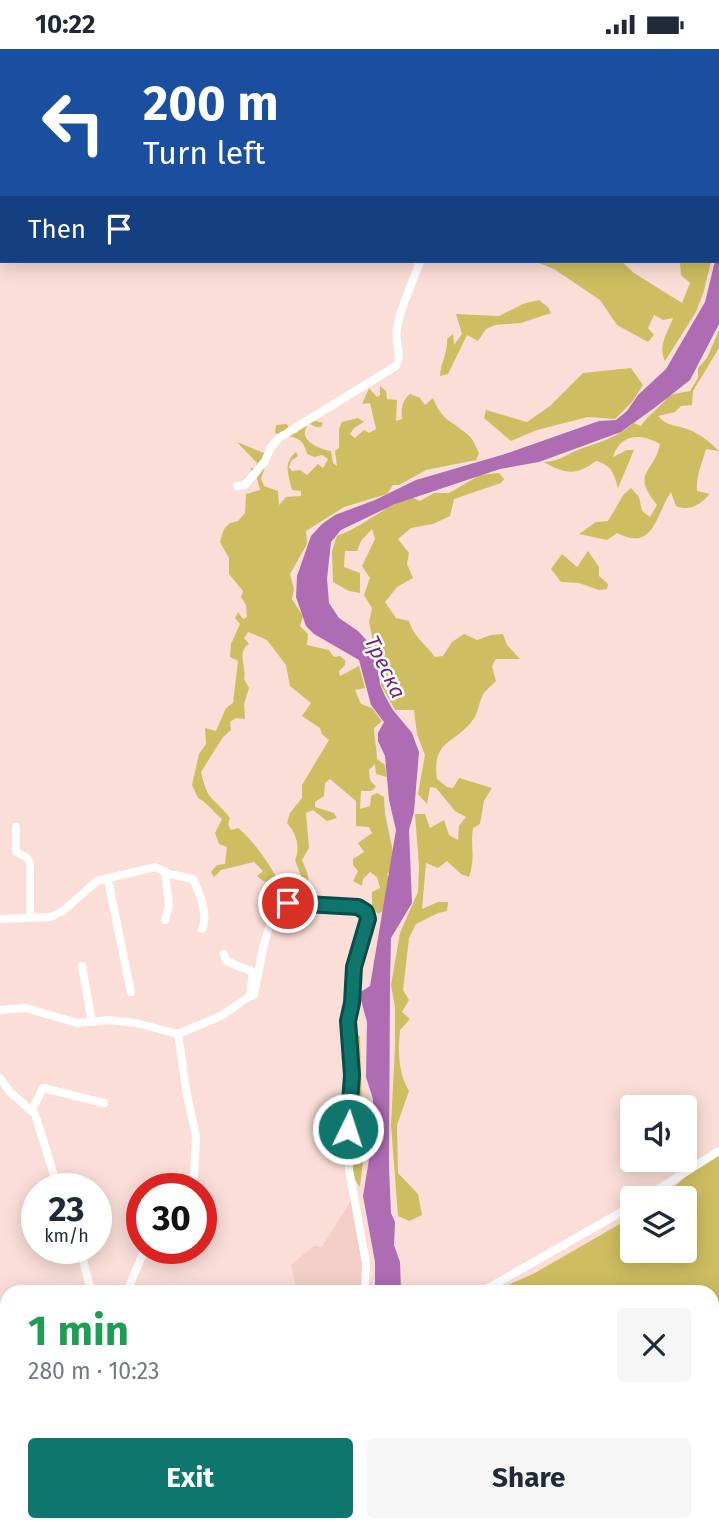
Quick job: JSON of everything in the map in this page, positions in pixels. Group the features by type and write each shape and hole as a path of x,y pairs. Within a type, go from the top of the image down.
{"street":[{"path":"237,486 245,485 259,470 274,442 279,438 396,366 399,355 397,328 419,263"},
{"path":"16,827 16,852 26,857 30,863 30,917"},
{"path":"0,919 51,917 63,911 97,881 155,867 193,879 204,914 205,923 202,929"},
{"path":"165,871 169,906 165,921"},
{"path":"107,880 131,992"},
{"path":"0,1010 26,1008 77,1023 110,1020 136,1023 178,1034 221,1016 254,995 263,948 276,903 358,907 366,912 368,919 354,967 348,1021 352,1075 348,1129 349,1168 366,1263 365,1285"},
{"path":"224,954 226,961 233,966 253,972 250,996"},
{"path":"82,965 92,1021"},
{"path":"178,1034 196,1136 194,1173"},
{"path":"0,1079 10,1092 32,1110 53,1173"},
{"path":"32,1110 43,1088 104,1103"},
{"path":"664,1186 719,1151"},
{"path":"494,1285 620,1213"},
{"path":"84,1264 89,1285"},
{"path":"130,1285 139,1264"}],"shaded area":[{"path":"539,263 623,263 634,273 682,303 690,283 681,275 680,263 711,263 696,312 665,361 663,345 673,318 663,320 654,315 648,328 654,335 648,342 617,325 600,300 554,269"},
{"path":"715,263 719,263 719,324 690,380 621,432 539,462 500,469 395,504 341,530 331,542 327,579 329,603 339,618 358,631 370,644 385,696 412,733 419,752 414,812 409,830 412,903 391,938 389,1168 391,1213 395,1222 394,1245 400,1262 401,1285 375,1285 375,1262 363,1196 373,1135 373,1099 366,1077 367,1022 359,993 370,986 396,830 389,800 385,756 378,741 378,733 384,722 371,705 359,660 314,634 306,626 296,597 297,576 311,536 335,515 416,480 505,454 599,421 616,420 666,369 705,302"},
{"path":"539,300 551,313 521,323 495,325 486,329 478,341 467,335 448,374 440,376 447,339 453,334 454,345 462,334 456,314 499,316 523,304"},
{"path":"719,330 719,348 693,391 692,405 681,406 675,412 658,416 669,424 698,434 719,451 706,449 698,475 697,491 710,494 699,504 681,508 676,506 671,492 652,529 639,538 629,538 617,533 607,540 579,534 596,522 608,521 624,494 631,488 639,497 642,511 650,517 657,505 645,486 645,479 660,444 639,437 626,439 621,443 613,457 627,450 634,450 618,488 611,471 606,465 596,461 583,469 570,472 544,462 608,439 634,423 641,426 669,395 690,391 698,378 698,368 707,358"},
{"path":"631,368 643,385 632,402 615,419 588,417 537,430 511,441 484,418 486,410 527,422 550,406 583,373"},
{"path":"380,386 386,391 387,399 397,400 396,421 402,419 403,405 410,394 420,398 425,405 433,398 443,416 471,438 479,453 476,460 426,470 399,485 393,485 387,494 344,507 306,531 307,544 290,574 294,589 292,599 303,616 300,626 308,634 307,645 329,650 334,657 340,656 345,660 345,665 339,671 340,676 359,666 365,688 355,690 361,704 372,708 382,721 374,728 374,736 377,759 385,765 387,777 376,774 375,764 369,770 370,780 376,787 371,791 361,791 360,809 370,806 371,796 377,793 384,797 396,866 387,874 393,888 388,909 378,914 372,907 372,892 380,888 377,877 370,872 363,879 362,886 353,881 358,871 353,865 353,859 364,852 358,843 372,833 369,827 356,826 356,801 330,779 325,783 324,796 315,802 315,807 334,813 337,818 327,821 313,810 306,813 309,848 302,860 312,898 302,903 304,887 295,860 297,840 287,823 290,813 302,798 302,785 329,740 320,728 302,716 311,703 290,686 286,665 267,640 248,632 244,638 249,644 242,655 244,679 249,688 244,704 245,719 236,718 230,722 231,730 223,737 201,772 209,794 230,818 228,824 231,830 238,828 245,834 276,876 286,908 279,912 273,909 281,901 266,890 269,882 257,876 263,871 254,862 221,870 214,877 211,872 217,865 225,864 227,847 219,844 215,833 222,819 198,798 192,785 199,754 206,744 205,728 216,731 226,708 233,703 238,661 230,657 231,644 240,624 235,618 238,612 243,619 247,617 246,605 241,597 243,591 229,574 229,558 220,542 224,529 230,523 238,521 245,513 246,494 260,490 257,478 262,471 250,478 251,468 255,468 257,463 237,442 269,455 261,479 264,486 278,491 279,505 286,497 301,496 301,491 292,490 288,470 289,461 296,452 298,456 291,461 289,467 292,471 300,470 307,475 318,464 323,468 328,459 322,455 314,457 307,454 305,447 296,438 275,433 276,425 287,424 290,430 297,433 302,424 312,420 323,423 321,427 316,427 308,423 305,435 312,444 331,451 333,463 337,466 335,451 339,448 342,422 358,418 364,422 350,434 355,438 364,430 369,433 376,429 370,403 362,404 369,388 377,397 380,395"},
{"path":"499,473 504,479 501,483 454,499 450,516 433,524 411,528 398,539 409,553 407,564 413,578 397,587 385,602 396,618 409,621 417,637 435,657 443,656 452,642 464,634 477,640 503,634 507,645 520,659 496,659 492,666 496,681 484,693 468,726 442,749 436,766 437,779 447,787 453,788 459,778 492,788 484,801 480,824 473,828 469,877 461,874 447,861 438,868 426,863 422,909 438,902 448,902 447,911 416,924 409,938 403,990 409,1000 402,1012 410,1019 400,1030 399,1046 401,1069 409,1091 397,1125 398,1173 418,1194 422,1215 409,1221 398,1216 391,1125 395,1007 391,985 400,933 418,892 415,814 425,814 430,828 444,820 449,835 458,840 459,826 466,817 455,811 436,788 430,787 427,804 418,794 425,755 417,734 414,710 395,710 381,685 382,668 369,622 372,608 364,595 370,578 362,566 375,539 372,529 361,541 357,551 345,551 344,567 360,573 360,593 349,591 333,582 332,551 337,536 409,496 420,501 434,493 449,493 480,475"},
{"path":"588,551 599,567 599,576 608,584 607,589 599,590 579,583 561,582 551,569 562,554 577,567"},
{"path":"351,1024 360,1037 362,1108 367,1127 360,1187 343,1147 352,1147 354,1133 350,1118 356,1109 355,1042"},
{"path":"719,1154 719,1285 508,1285 533,1274 620,1224 620,1263 697,1263 697,1186 675,1186 691,1172 697,1172 697,1168"},
{"path":"352,1199 358,1203 367,1242 371,1285 296,1285 291,1265 314,1246 322,1247"}],"route":[{"path":"288,903 358,907 366,912 368,919 354,967 355,984 348,1021 352,1075 348,1129"}],"water label":[{"name":"Треска","path":"385,667"}]}
